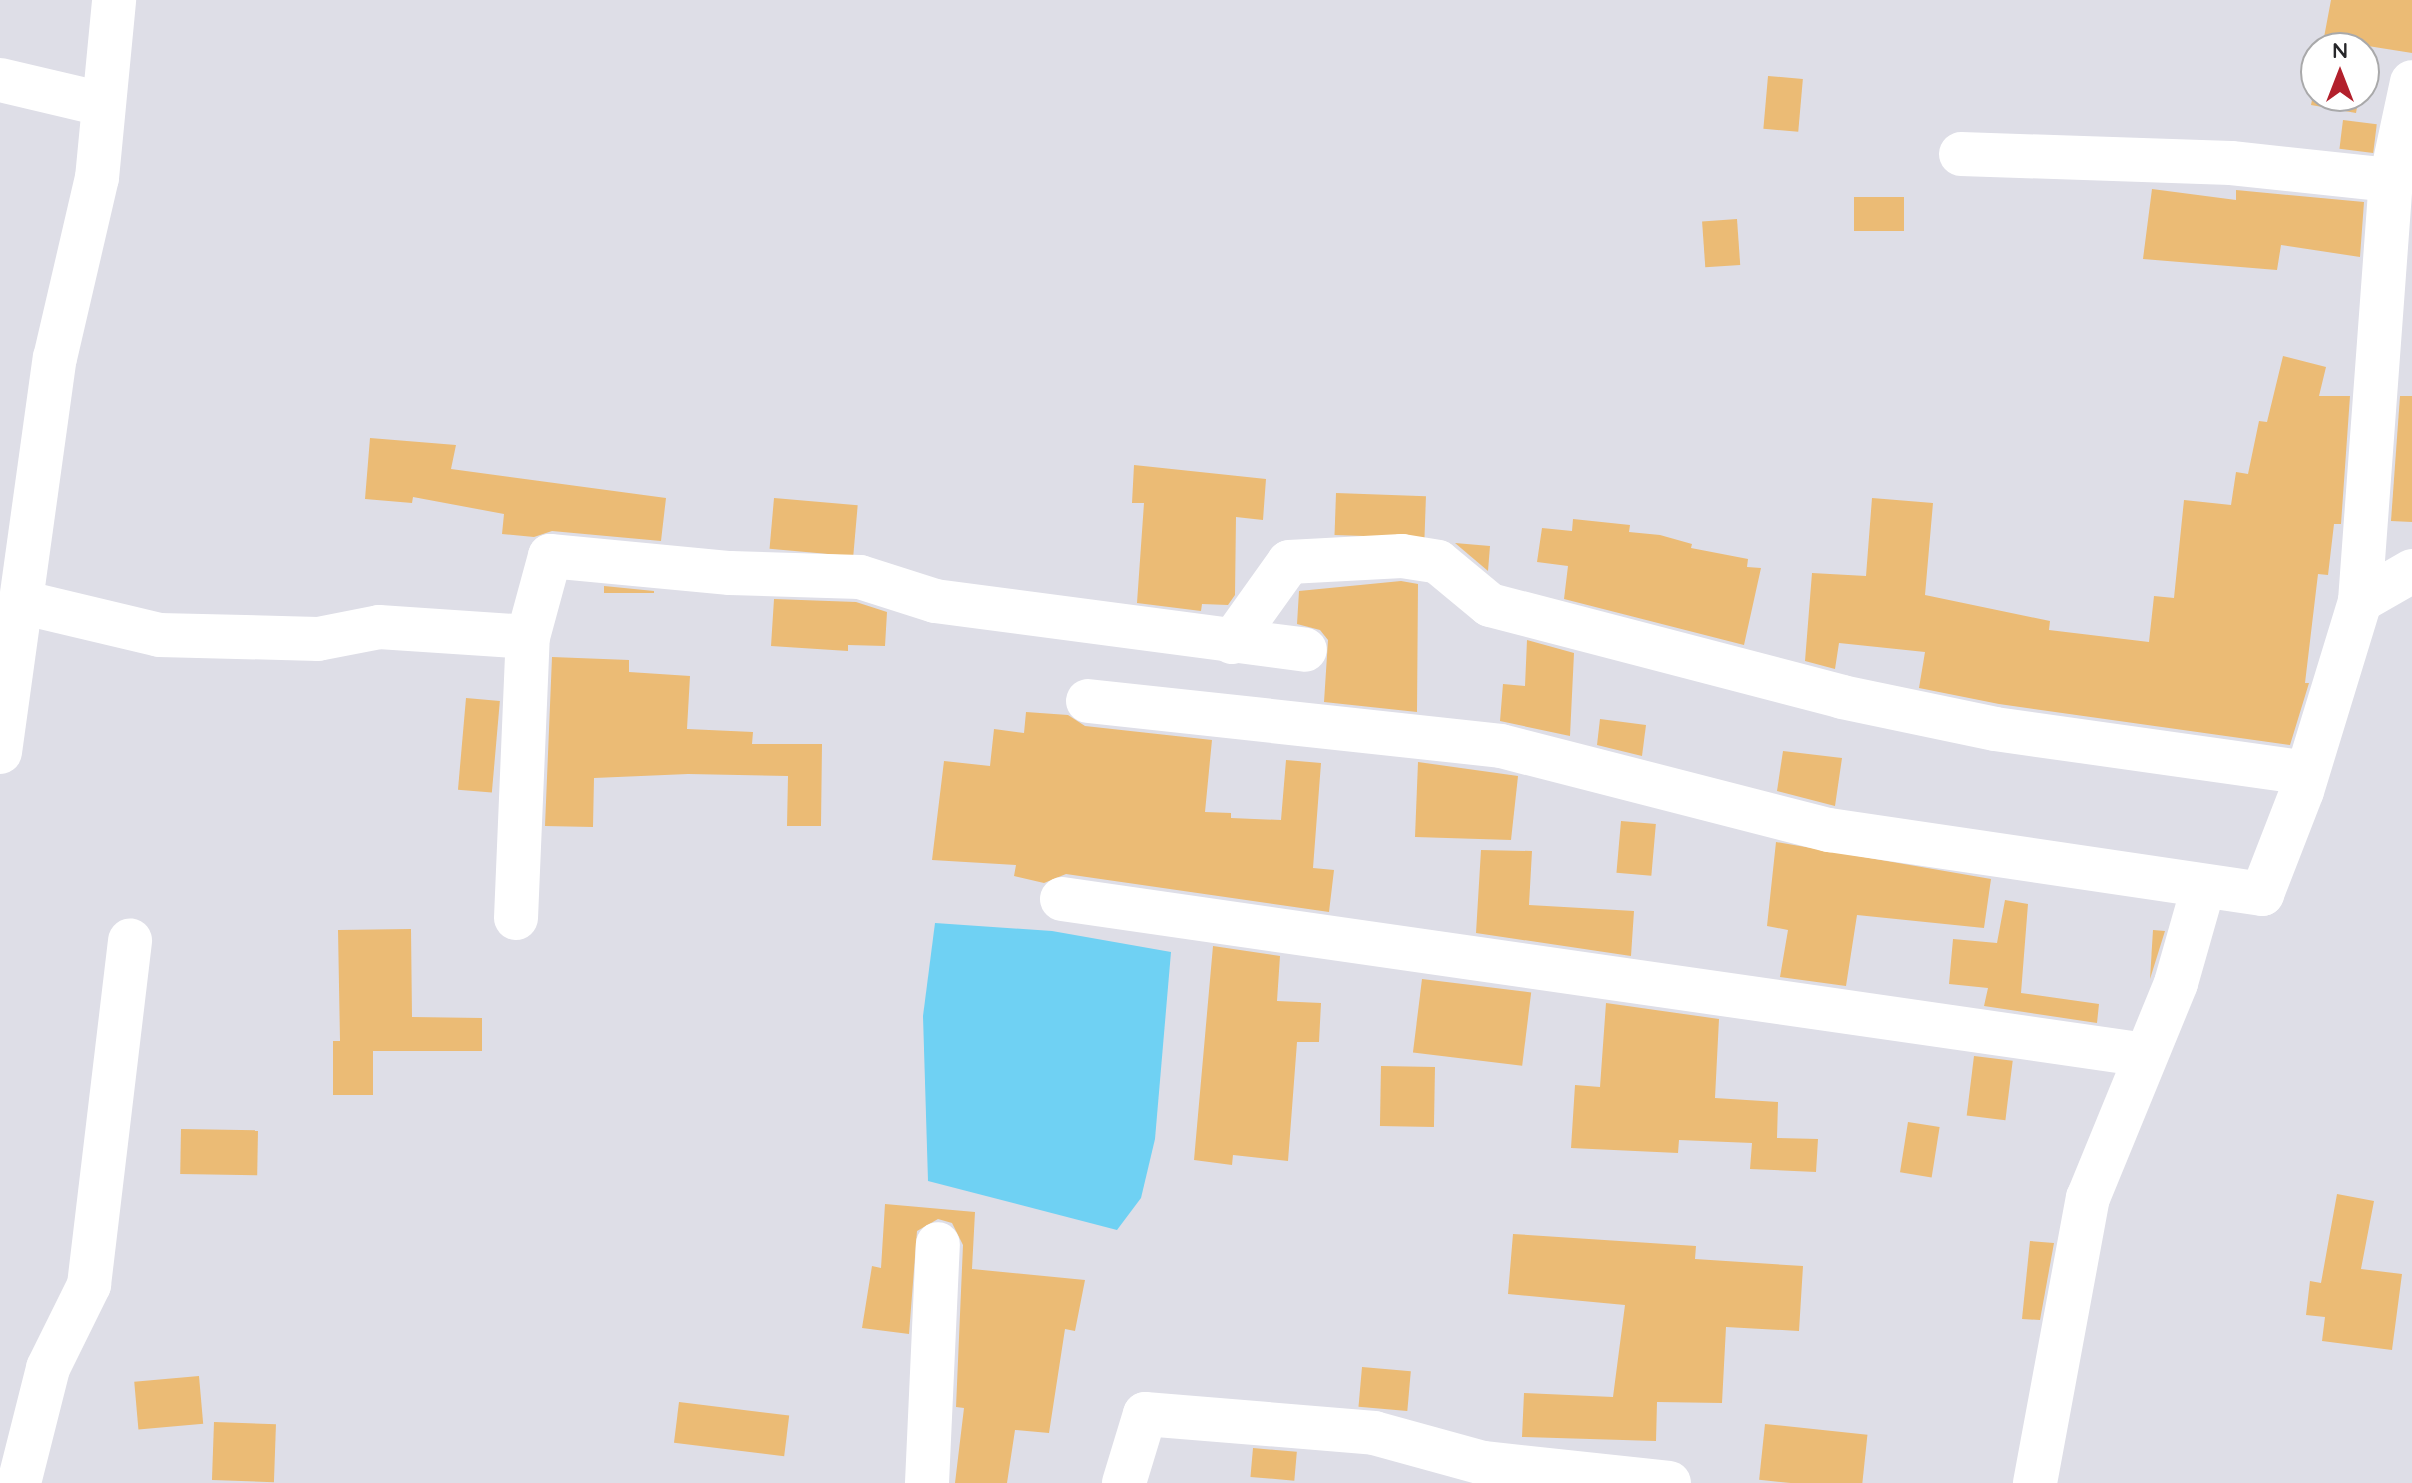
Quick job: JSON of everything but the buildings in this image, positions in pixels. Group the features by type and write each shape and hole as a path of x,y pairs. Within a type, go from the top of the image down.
{"street":[{"path":"0,752 55,358 97,178 114,0"},
{"path":"0,80 102,104"},
{"path":"1088,701 1501,746 1829,830 2203,888 2262,894 2307,773 2360,601 2391,180 2412,82"},
{"path":"1961,154 2231,163 2391,180"},
{"path":"516,918 528,637 550,556 730,573 860,577 935,601 1305,650"},
{"path":"1232,642 1289,562 1402,556 1438,562 1490,605 1842,697 1995,729 2307,773"},
{"path":"2360,601 2412,571"},
{"path":"21,602 159,635 318,639 379,627 528,637"},
{"path":"2035,1483 2088,1198 2176,983 2203,888"},
{"path":"1062,899 2146,1055"},
{"path":"19,1483 48,1368 89,1285 130,940"},
{"path":"927,1483 938,1244"},
{"path":"1124,1483 1145,1414 1374,1433 1483,1463 1669,1483"}],"water":[{"path":"935,923 1052,931 1171,952 1155,1139 1141,1198 1117,1230 928,1181 923,1016"}]}
